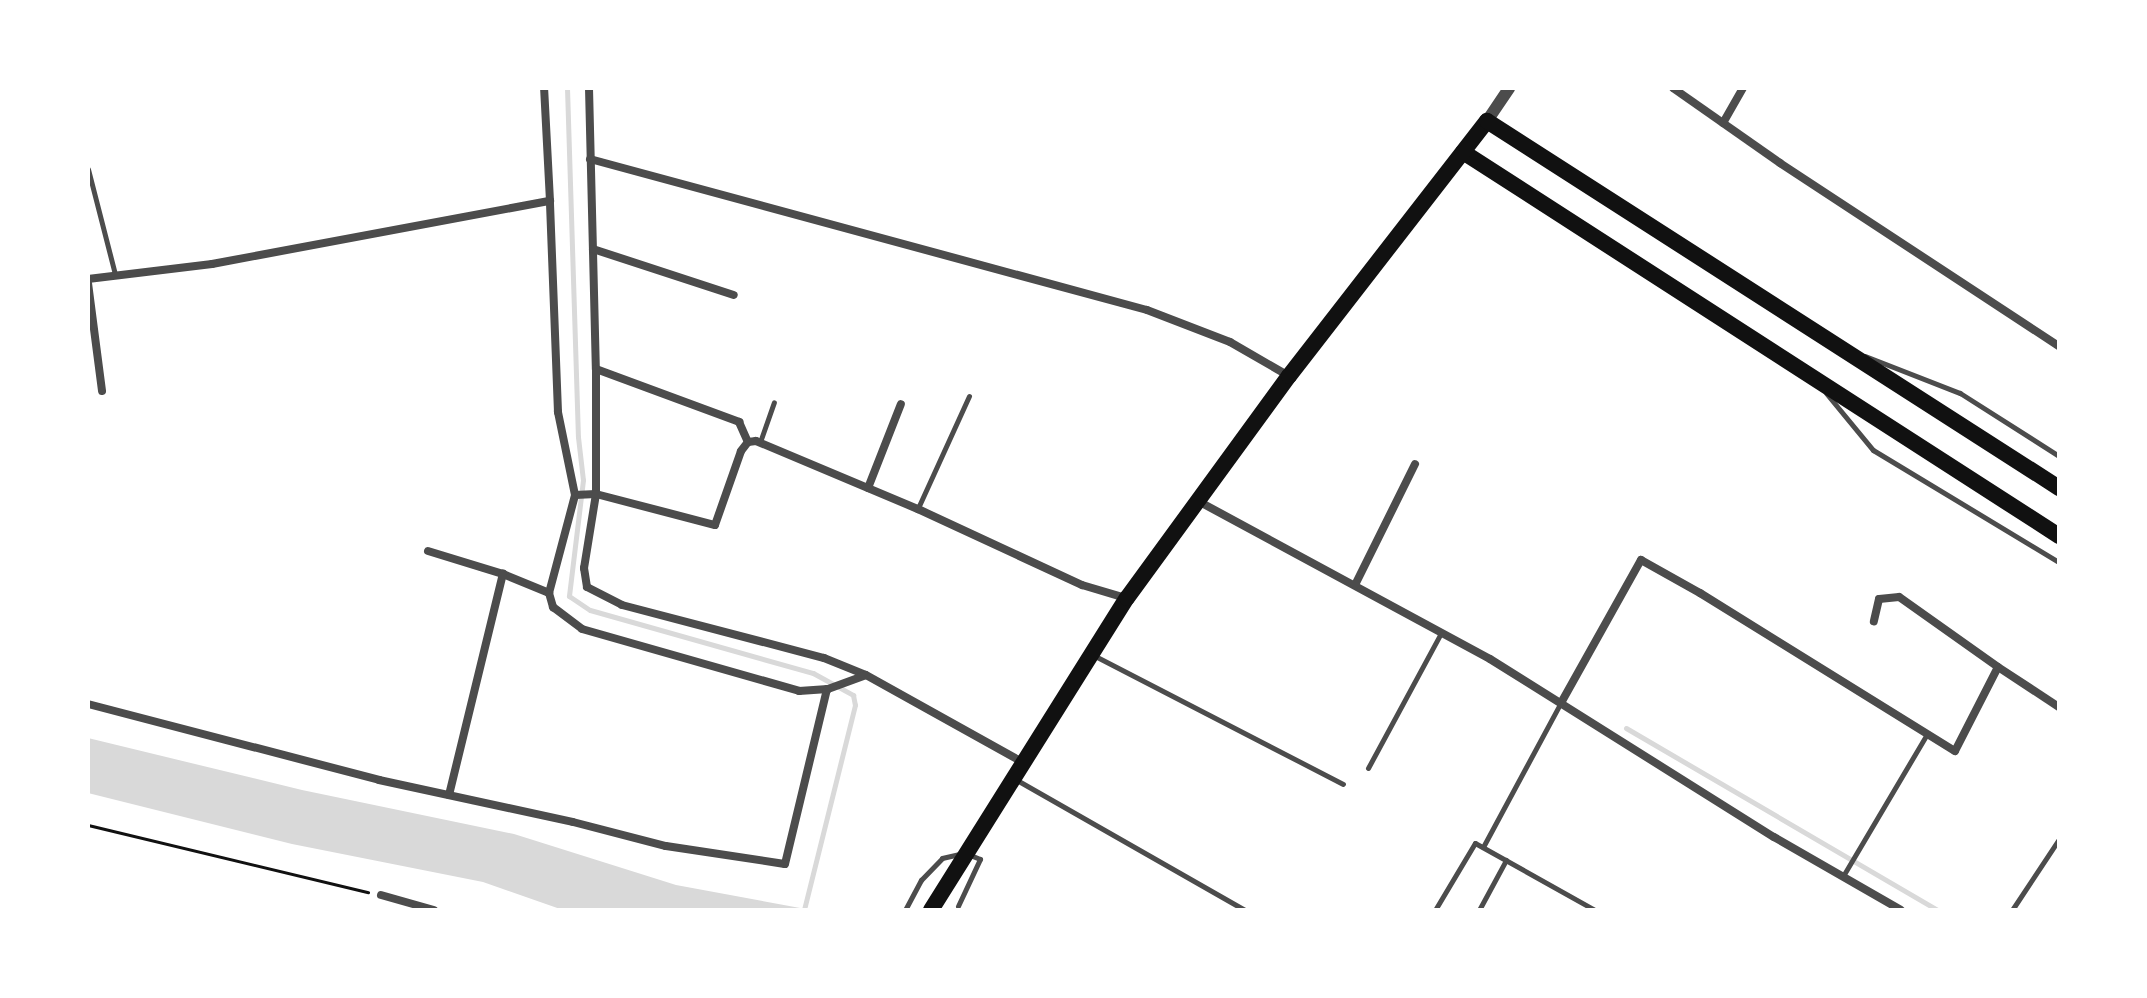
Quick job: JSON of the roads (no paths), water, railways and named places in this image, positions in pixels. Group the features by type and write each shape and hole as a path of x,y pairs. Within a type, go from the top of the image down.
{"main road":[{"path":"931,910 1127,598 1289,376 1487,121 2059,488"},
{"path":"1463,152 2059,536"}],"street":[{"path":"544,88 558,412 575,495 549,593 553,607 582,629 799,691 828,689 866,675"},
{"path":"589,88 596,494 584,579 587,587 622,605 824,658 866,675 1024,763"},
{"path":"1487,121 1509,88"},
{"path":"1673,88 2059,346"},
{"path":"1723,123 1743,88"},
{"path":"590,159 1147,310 1230,342 1289,376"},
{"path":"102,391 88,281 115,274 212,264 550,201"},
{"path":"593,249 734,295"},
{"path":"596,369 739,422 748,442"},
{"path":"868,488 901,404"},
{"path":"575,495 596,494 715,525 741,451 748,442"},
{"path":"748,442 760,442 918,509 1082,585 1127,598"},
{"path":"1355,585 1415,464"},
{"path":"1197,501 1355,585 1561,703 1895,909"},
{"path":"428,551 503,574 549,593"},
{"path":"1561,703 1641,560 1700,593 1955,751 1998,667"},
{"path":"449,795 503,574"},
{"path":"1874,621 1879,599 1899,597 2059,707"},
{"path":"88,704 666,846 785,864 828,689"},
{"path":"381,895 434,910"}],"lane":[{"path":"88,169 115,274"},
{"path":"1830,342 1960,393 2059,456"},
{"path":"1810,374 1873,450 2059,562"},
{"path":"918,509 969,396"},
{"path":"760,442 774,402"},
{"path":"1368,768 1441,633"},
{"path":"1093,655 1343,784"},
{"path":"1483,847 1561,703"},
{"path":"1843,876 1928,734"},
{"path":"1014,779 1245,910"},
{"path":"2012,910 2059,839"},
{"path":"1435,910 1475,843 1595,910"},
{"path":"905,910 921,880 942,858 965,853 980,859 958,906"},
{"path":"1479,910 1506,860"}],"waterway":[{"path":"567,88 578,437 583,480 569,596 590,610 813,673 853,695 855,705 804,910"},
{"path":"1626,728 1938,910"}]}
